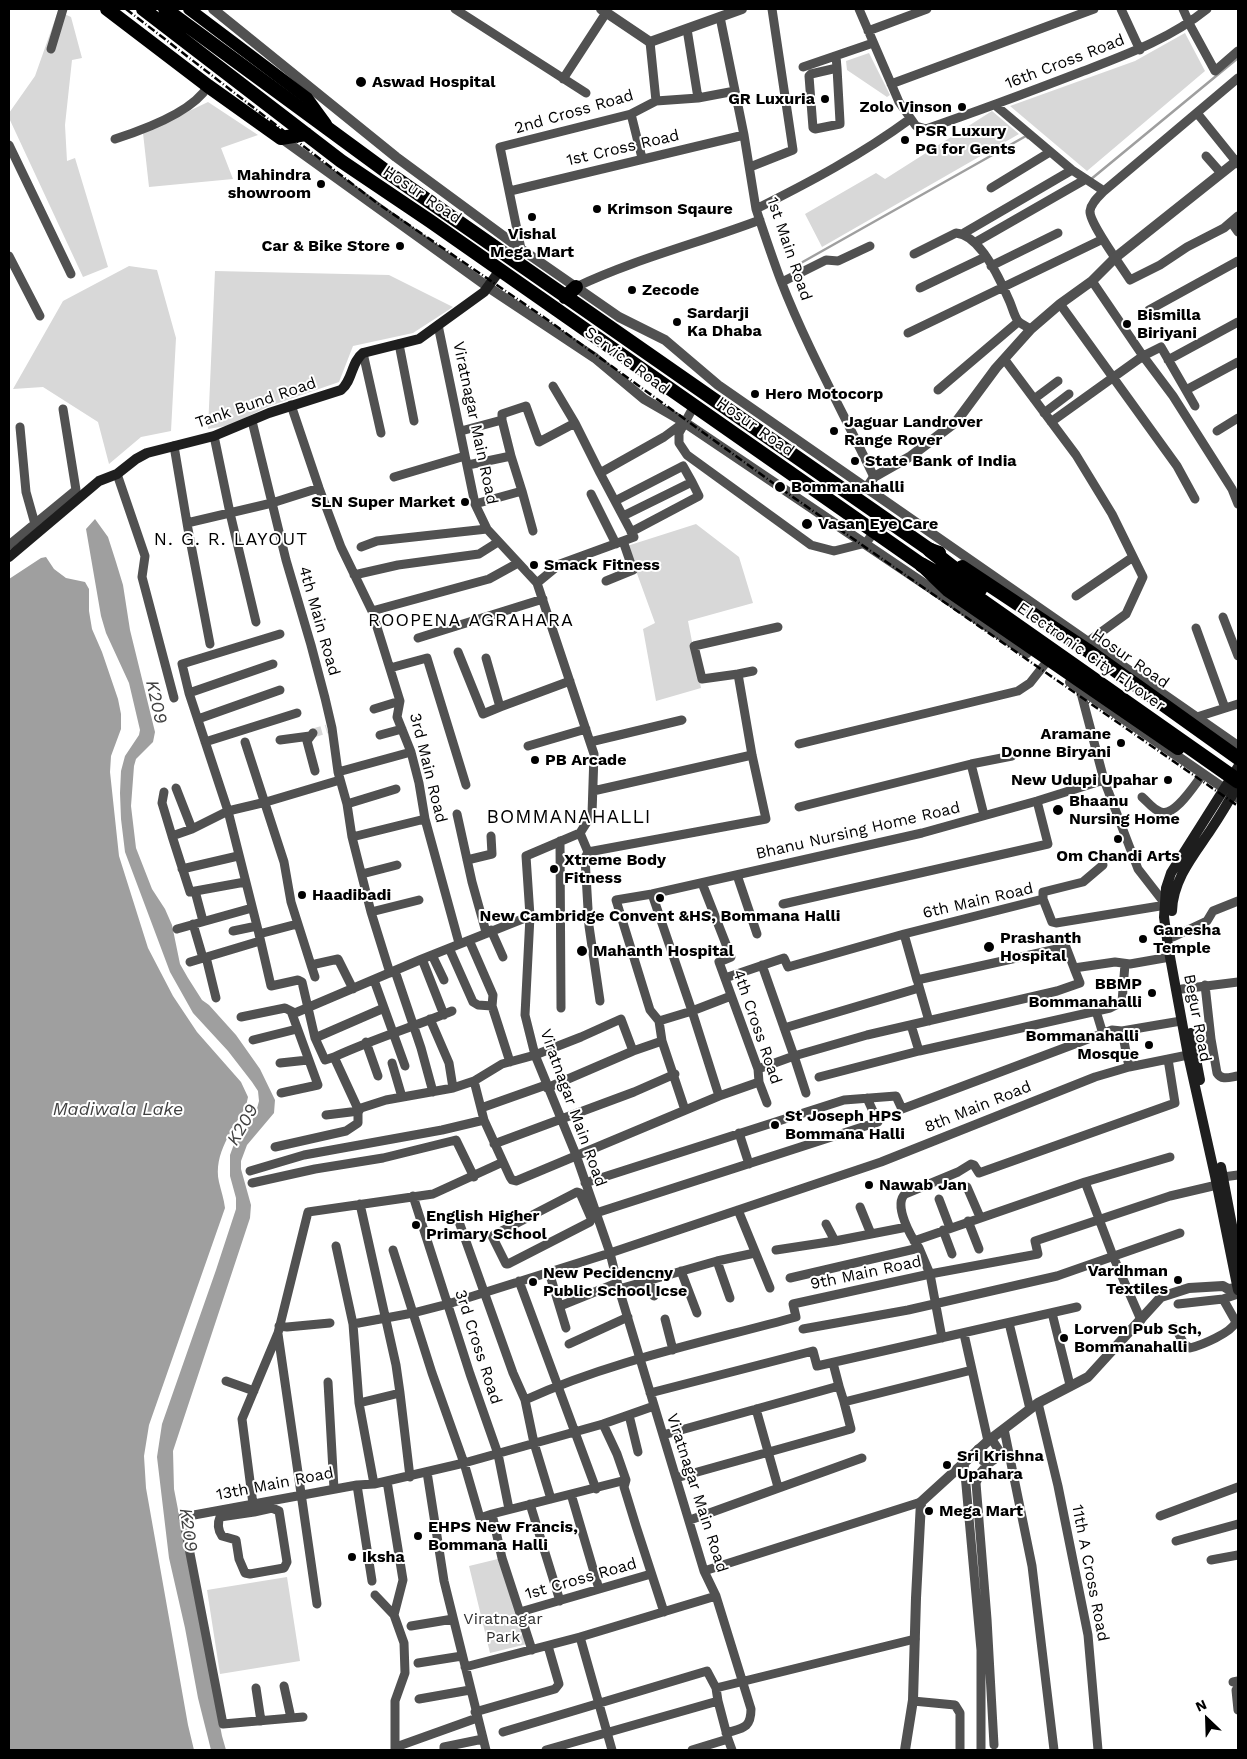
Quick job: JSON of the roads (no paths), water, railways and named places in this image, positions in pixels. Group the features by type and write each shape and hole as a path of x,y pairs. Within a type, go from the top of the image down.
{"highway":[{"name":"Hosur Road","path":"143,9 341,161 694,406 870,538 922,566 948,590 1234,788"},
{"name":"Hosur Road","path":"165,9 332,133 565,297 930,550 946,556 1087,650 1238,758"},
{"path":"111,10 208,86 277,135 306,134"},
{"path":"565,297 576,287"},
{"name":"Electronic City Flyover","path":"930,550 1141,708 1234,788"},
{"name":"Electronic City Flyover","path":"922,566 966,590 1141,708 1238,768"}],"main road":[{"path":"189,9 307,98 332,133"},
{"path":"363,353 419,339 484,292 500,270"},
{"name":"Tank Bund Road","path":"9,557 99,481 116,474 136,459 147,453 214,436 291,406 341,390 349,382 357,357 363,353"},
{"name":"Begur Road","path":"1236,1290 1220,1181 1192,1043 1171,923 1172,898 1180,878 1226,807 1234,788 1238,768"},
{"name":"Begur Road","path":"1234,788 1171,873 1166,888 1165,930 1188,1055 1238,1251"}],"street":[{"path":"51,49 63,9"},
{"path":"213,9 396,157 521,249 619,317 665,340 718,385 1238,746"},
{"path":"455,9 586,93"},
{"path":"650,42 742,9"},
{"path":"750,167 793,150 772,9"},
{"path":"756,209 819,178 879,142 910,119 890,84 859,9"},
{"path":"868,30 927,9"},
{"path":"890,84 1094,9"},
{"path":"1122,9 1140,50"},
{"path":"1183,9 1215,70 1238,51"},
{"name":"16th Cross Road","path":"910,119 916,126 926,129 995,105 1140,50 1189,23 1207,9"},
{"path":"563,79 604,11 650,42"},
{"name":"1st Main Road","path":"720,17 744,135 756,209 782,282 811,347 874,477"},
{"path":"687,29 698,98"},
{"path":"650,42 656,101"},
{"path":"803,67 873,43"},
{"path":"836,56 837,68 840,124 815,130 813,128 809,76 810,74 837,68"},
{"path":"1238,78 1104,191 1092,203 1090,212 1103,239 1130,280 1160,265 1187,246 1224,228 1235,219 1238,232"},
{"path":"115,139 156,124 197,99 208,86"},
{"name":"2nd Cross Road","path":"521,249 500,147 631,114 656,101 698,98 735,91"},
{"path":"995,105 1072,170 1104,191"},
{"path":"866,489 874,477 911,456 956,422 996,368 1031,329 1060,304 1092,281 1116,257 1238,162 1197,113"},
{"path":"631,114 642,158"},
{"name":"Service Road","path":"277,135 488,287 595,358 648,402 684,422 870,538 1080,689 1203,774 1234,788"},
{"name":"1st Cross Road","path":"510,190 744,135"},
{"path":"9,145 71,274"},
{"path":"991,188 1050,152"},
{"path":"1206,156 1221,174"},
{"path":"964,233 1072,170"},
{"path":"976,242 1086,179"},
{"path":"576,287 605,273 718,236 760,220"},
{"path":"914,254 956,232 964,233 976,242 991,266 1003,287 1018,322 1031,329"},
{"path":"991,266 1058,234"},
{"path":"908,333 1103,239"},
{"path":"782,282 826,260 838,261 870,246"},
{"path":"9,256 40,316"},
{"path":"920,288 985,257"},
{"path":"1149,310 1238,261"},
{"path":"1092,281 1173,396 1232,489 1238,504"},
{"path":"1060,304 1178,466 1195,499"},
{"path":"938,390 1018,322"},
{"path":"1168,360 1238,322"},
{"name":"Viratnagar Main Road","path":"438,325 475,504 487,529 538,583 594,754 592,814 580,833 526,856 530,916 525,1015 535,1055 546,1086 576,1155 592,1208 610,1253 662,1435 690,1520 704,1571 716,1596 751,1710 749,1723 727,1736"},
{"path":"399,344 414,421"},
{"path":"1051,422 1114,376 1160,346 1195,406"},
{"path":"363,353 381,433"},
{"path":"1005,360 1076,455 1112,514 1143,577 1126,614 1089,641"},
{"path":"1186,390 1238,362"},
{"path":"1034,399 1058,381"},
{"path":"538,583 560,564 634,537 575,423 553,386"},
{"path":"1044,413 1069,394"},
{"name":"3rd Main Road","path":"291,406 341,546 372,611 390,668 400,702 397,717 411,752 425,819 459,944"},
{"path":"533,531 511,456 502,414 526,406 538,442 575,423"},
{"path":"694,406 679,433 679,443 687,455 811,545 834,551 870,538"},
{"path":"9,545 76,490 63,409"},
{"path":"1217,431 1238,418"},
{"path":"461,431 502,420"},
{"name":"4th Main Road","path":"252,421 286,560 311,644 352,837 371,912 392,972 414,1026 433,1092"},
{"path":"600,473 664,437 684,422"},
{"path":"20,427 26,492 35,524"},
{"path":"214,436 256,622"},
{"path":"174,446 210,644"},
{"path":"394,476 466,461 511,456"},
{"path":"615,501 682,466 692,482 699,496 631,532"},
{"path":"116,474 145,556 142,577 174,698"},
{"path":"623,516 692,482"},
{"path":"187,523 272,503 319,488"},
{"path":"475,504 522,491"},
{"path":"591,494 620,542 633,570 606,581"},
{"path":"361,547 377,542 487,529"},
{"path":"354,574 398,565 479,554 498,542"},
{"path":"1076,596 1133,556"},
{"path":"372,611 489,579 518,563"},
{"path":"418,638 543,599"},
{"path":"1223,617 1238,656"},
{"path":"753,671 702,679 694,646 778,626"},
{"path":"1196,628 1225,708"},
{"path":"280,634 182,664 189,693 228,811 271,986 298,980 302,982 316,1038 325,1060 366,1042 394,1034 448,1013 422,958"},
{"path":"458,652 483,714 570,681"},
{"path":"390,668 426,658 466,785"},
{"path":"486,658 500,707"},
{"path":"189,693 274,664"},
{"path":"799,744 1018,691 1030,683 1045,664"},
{"path":"588,852 766,819 752,755 738,674"},
{"path":"1080,689 1104,780 1138,870 1166,905"},
{"path":"198,719 280,690"},
{"path":"374,709 400,702"},
{"path":"1197,717 1238,704"},
{"path":"205,742 297,713"},
{"path":"590,742 682,720"},
{"path":"380,735 402,729"},
{"path":"528,746 586,729"},
{"path":"280,740 311,734 307,741 315,771"},
{"path":"245,742 284,862 291,902 315,977"},
{"path":"172,836 192,829 228,811 266,802 411,752"},
{"path":"593,791 752,755"},
{"path":"799,806 971,764 1012,756"},
{"path":"971,764 984,816"},
{"path":"1142,797 1154,809 1162,813 1170,812 1181,802 1203,774"},
{"name":"Bhanu Nursing Home Road","path":"659,1022 650,1010 616,900 652,894 922,833 1104,780"},
{"path":"176,788 192,829"},
{"path":"346,804 396,789"},
{"path":"164,792 162,803 190,892 245,882"},
{"path":"783,904 1048,844 1036,801"},
{"path":"457,814 488,931 503,957"},
{"path":"352,837 425,819"},
{"path":"580,833 588,852 585,858 589,926 600,1001"},
{"path":"468,860 492,854 491,836"},
{"path":"560,842 561,1008"},
{"path":"182,869 238,856"},
{"path":"362,874 397,865"},
{"path":"1042,899 1043,892 1084,882 1103,865"},
{"path":"737,875 757,934"},
{"name":"4th Cross Road","path":"702,883 731,956 720,962 724,978 758,1069 759,1082 767,1103"},
{"path":"195,891 203,921"},
{"path":"652,894 719,1096"},
{"name":"6th Main Road","path":"762,965 784,958 788,967 904,934 1042,899 1052,922 1056,924 1166,905"},
{"path":"371,912 419,900"},
{"path":"1172,937 1207,922 1213,912 1238,901"},
{"path":"177,929 252,908"},
{"path":"241,1017 285,1008 295,1013 422,958 530,916"},
{"path":"193,924 216,998"},
{"path":"190,962 204,958 259,934 298,924"},
{"path":"233,931 259,934"},
{"path":"904,934 929,1021"},
{"path":"469,940 492,994 492,1006 510,1062"},
{"path":"758,1069 794,1056 867,1035 1057,991 1080,983 1066,947 918,984 784,1028"},
{"path":"449,948 473,1002 478,1005 492,1006"},
{"path":"432,955 444,980"},
{"path":"1074,968 1115,962 1125,964 1170,957"},
{"path":"311,965 338,959 353,989"},
{"path":"819,1077 919,1051 1110,1008 1122,1002 1125,964"},
{"path":"724,978 762,965 806,1093"},
{"path":"374,980 405,1066"},
{"path":"1182,989 1238,982"},
{"path":"1205,986 1217,1073 1224,1078 1238,1076"},
{"path":"685,1110 662,1041 659,1022 731,996"},
{"path":"316,1038 384,1008"},
{"path":"282,1093 318,1085 291,1011"},
{"path":"1096,1011 1103,1034"},
{"path":"430,1019 449,1063 453,1088"},
{"path":"326,1115 358,1110 402,1097 453,1088 474,1081 502,1064 535,1055 621,1019 633,1051"},
{"path":"585,1183 844,1100 896,1096 902,1109 1112,1030 1122,1031 1181,1021"},
{"path":"911,1025 919,1051"},
{"path":"253,1040 297,1029"},
{"path":"1122,1031 1129,1067"},
{"path":"1192,1043 1211,1039"},
{"path":"482,1108 546,1086 662,1041"},
{"path":"366,1042 378,1076"},
{"name":"8th Main Road","path":"353,1324 413,1313 448,1304 610,1253 881,1162 1095,1077 1129,1067 1188,1055"},
{"path":"275,1147 346,1131 358,1123 358,1110 334,1057"},
{"path":"942,1338 930,1274 907,1227 900,1203 901,1198 905,1194 958,1172 971,1164 974,1165 979,1173 1175,1103 1168,1059"},
{"path":"280,1063 308,1060"},
{"path":"392,1063 402,1097"},
{"path":"494,1144 634,1092 674,1074"},
{"path":"474,1081 484,1120 494,1144 512,1180 516,1181 719,1096 759,1082"},
{"path":"592,1208 749,1164 878,1122 867,1098"},
{"path":"250,1171 304,1155 451,1128 484,1120"},
{"path":"740,1133 749,1164"},
{"path":"252,1183 315,1169 383,1158 456,1140 474,1177"},
{"path":"790,1278 916,1245 946,1229 968,1221 1170,1156"},
{"path":"253,1508 242,1420 278,1330 308,1212 433,1194 474,1177 503,1162"},
{"path":"1220,1181 1238,1175"},
{"name":"9th Main Road","path":"525,1400 556,1386 639,1359 796,1317 793,1304 930,1274 1038,1254 1035,1241 1220,1181"},
{"path":"1086,1182 1113,1256 1141,1320"},
{"path":"967,1187 980,1217"},
{"path":"577,1192 580,1193 592,1208 590,1222 508,1264 506,1264 492,1238 494,1235 577,1192"},
{"name":"3rd Cross Road","path":"413,1196 470,1374 498,1454 509,1509"},
{"path":"939,1200 952,1254"},
{"path":"360,1204 396,1365 410,1477"},
{"path":"860,1207 871,1234"},
{"path":"738,1210 770,1288"},
{"path":"458,1219 513,1373 525,1400 534,1443 551,1499"},
{"path":"968,1221 979,1249"},
{"path":"826,1224 835,1241"},
{"path":"776,1250 907,1227"},
{"path":"803,1329 936,1303 1057,1276 1180,1233"},
{"path":"336,1246 353,1324 359,1403 374,1484"},
{"path":"393,1250 480,1518 626,1480"},
{"path":"560,1306 618,1286 649,1280 717,1260 755,1253"},
{"path":"717,1260 730,1298"},
{"path":"680,1271 697,1313"},
{"path":"549,1272 566,1328"},
{"path":"649,1280 654,1296"},
{"path":"519,1281 556,1386 596,1488"},
{"path":"704,1571 921,1502 1004,1428 1034,1406 1088,1377 1161,1297 1189,1288 1223,1286 1236,1290"},
{"path":"1178,1304 1223,1299 1236,1290"},
{"path":"1176,1326 1184,1344 1190,1348 1198,1346 1228,1330 1236,1322 1223,1299"},
{"path":"650,1394 813,1351 817,1366 1077,1307"},
{"path":"1052,1313 1070,1385"},
{"path":"569,1344 628,1317"},
{"path":"665,1319 672,1350"},
{"path":"278,1330 287,1327 330,1323"},
{"name":"11th A Cross Road","path":"1009,1323 1058,1486 1088,1635 1098,1750"},
{"path":"278,1330 317,1604"},
{"path":"964,1334 990,1440 1000,1452 981,1472 976,1483 987,1619 994,1745"},
{"path":"676,1478 851,1429 833,1363"},
{"path":"844,1402 972,1370"},
{"path":"226,1381 254,1391"},
{"path":"328,1382 334,1489"},
{"path":"662,1435 839,1386"},
{"path":"359,1403 400,1393"},
{"name":"13th Main Road","path":"303,1717 223,1724 183,1517 253,1508 301,1495 357,1484 374,1484 410,1477 464,1464 603,1424 654,1406"},
{"path":"756,1409 778,1488"},
{"path":"629,1415 638,1452"},
{"path":"603,1424 617,1454 626,1480 624,1487 664,1612"},
{"path":"1004,1428 1032,1566 1054,1750"},
{"path":"979,1450 983,1461 988,1464"},
{"path":"690,1520 862,1458"},
{"path":"964,1463 981,1650 981,1750"},
{"path":"427,1472 444,1581 486,1750"},
{"path":"388,1481 403,1580 394,1615"},
{"path":"357,1484 372,1581"},
{"path":"1160,1516 1238,1487"},
{"path":"571,1494 599,1590"},
{"path":"906,1750 913,1701 921,1502"},
{"path":"530,1504 560,1601"},
{"path":"253,1508 272,1508 279,1511 287,1562 284,1568 260,1573 245,1573 239,1559 236,1540 222,1536 219,1531 218,1521 220,1517 253,1508"},
{"path":"492,1514 502,1558 532,1650"},
{"path":"1176,1541 1238,1524"},
{"path":"1211,1560 1238,1555"},
{"name":"1st Cross Road","path":"520,1612 651,1574"},
{"path":"375,1595 394,1615 404,1642 405,1673 395,1701 395,1749 476,1715 558,1687 559,1684 548,1646"},
{"path":"465,1667 580,1637 716,1596"},
{"path":"411,1626 454,1619"},
{"path":"580,1637 612,1750"},
{"path":"716,1688 915,1640"},
{"path":"418,1663 462,1656"},
{"path":"503,1732 707,1671 716,1688 732,1750"},
{"path":"1236,1684 1238,1710"},
{"path":"284,1686 291,1718"},
{"path":"256,1688 261,1721"},
{"path":"419,1699 470,1690"},
{"path":"546,1750 718,1701"},
{"path":"913,1701 956,1705 960,1713 960,1750"},
{"path":"692,1750 727,1736"},
{"path":"444,1750 444,1747 483,1739"}],"water":[{"path":"95,519 108,537 123,585 130,630 155,732 153,742 136,759 134,766 131,806 136,848 152,889 165,909 172,925 180,964 202,1000 209,1005 236,1035 260,1069 275,1100 274,1113 247,1145 241,1161 241,1169 251,1205 250,1218 173,1451 174,1489 226,1750 211,1750 198,1698 169,1558 157,1457 162,1424 236,1209 236,1198 230,1176 230,1155 234,1144 255,1116 259,1101 258,1091 228,1051 193,1013 170,972 125,852 121,819 121,771 125,756 139,735 140,730 129,683 106,633 101,616 86,529"},
{"name":"Madiwala Lake","path":"46,557 54,569 66,578 85,582 89,589 89,611 92,629 118,699 121,729 111,756 110,772 119,856 148,948 173,996 197,1032 241,1082 248,1097 246,1106 221,1152 218,1172 225,1208 149,1425 144,1456 146,1488 194,1750 9,1750 9,579 41,558"}],"waterway":[{"path":"1090,180 1238,58"},
{"path":"792,268 1026,136 1028,138"}],"tunnel":[{"path":"313,733 327,729"}],"railway":[{"path":"126,9 377,203 545,318 780,488 1238,806"}],"place":[{"name":"Aswad Hospital","path":"361,82"},
{"name":"GR Luxuria","path":"825,99"},
{"name":"Zolo Vinson","path":"962,107"},
{"name":"PSR Luxury PG for Gents","path":"905,140"},
{"name":"Mahindra showroom","path":"321,184"},
{"name":"Krimson Sqaure","path":"597,209"},
{"name":"Vishal Mega Mart","path":"532,217"},
{"name":"Car & Bike Store","path":"400,246"},
{"name":"Zecode","path":"632,290"},
{"name":"Sardarji Ka Dhaba","path":"677,322"},
{"name":"Bismilla Biriyani","path":"1127,324"},
{"name":"Hero Motocorp","path":"755,394"},
{"name":"Jaguar Landrover Range Rover","path":"834,431"},
{"name":"State Bank of India","path":"855,461"},
{"name":"Bommanahalli","path":"780,487"},
{"name":"SLN Super Market","path":"465,502"},
{"name":"Vasan Eye Care","path":"807,524"},
{"name":"Smack Fitness","path":"534,565"},
{"name":"Aramane Donne Biryani","path":"1121,743"},
{"name":"PB Arcade","path":"535,760"},
{"name":"New Udupi Upahar","path":"1168,780"},
{"name":"Bhaanu Nursing Home","path":"1058,810"},
{"name":"Om Chandi Arts","path":"1118,839"},
{"name":"Xtreme Body Fitness","path":"554,869"},
{"name":"Haadibadi","path":"302,895"},
{"name":"New Cambridge Convent &HS, Bommana Halli","path":"660,898"},
{"name":"Ganesha Temple","path":"1143,939"},
{"name":"Prashanth Hospital","path":"989,947"},
{"name":"Mahanth Hospital","path":"582,951"},
{"name":"BBMP Bommanahalli","path":"1152,993"},
{"name":"Bommanahalli Mosque","path":"1149,1045"},
{"name":"St Joseph HPS Bommana Halli","path":"775,1125"},
{"name":"Nawab Jan","path":"869,1185"},
{"name":"English Higher Primary School","path":"416,1225"},
{"name":"Vardhman Textiles","path":"1178,1280"},
{"name":"New Pecidencny Public School Icse","path":"533,1282"},
{"name":"Lorven Pub Sch, Bommanahalli","path":"1064,1338"},
{"name":"Sri Krishna Upahara","path":"947,1465"},
{"name":"Mega Mart","path":"929,1511"},
{"name":"EHPS New Francis, Bommana Halli","path":"418,1536"},
{"name":"Iksha","path":"352,1557"}],"district":[{"name":"N. G. R. LAYOUT","path":"231,540"},
{"name":"ROOPENA AGRAHARA","path":"471,621"},
{"name":"BOMMANAHALLI","path":"569,817"}],"water label":[{"name":"K209","path":"156,702"},
{"name":"K209","path":"243,1125"},
{"name":"K209","path":"188,1530"}],"park label":[{"name":"Viratnagar Park","path":"503,1628"}]}
